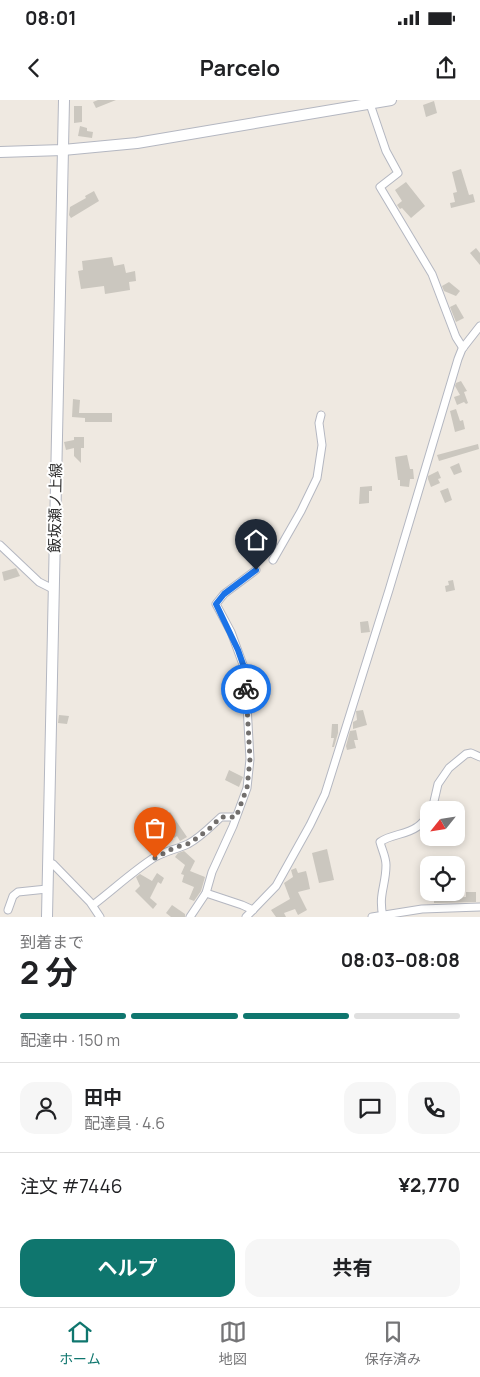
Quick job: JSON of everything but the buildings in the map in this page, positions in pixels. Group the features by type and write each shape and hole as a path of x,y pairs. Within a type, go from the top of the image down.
{"main road":[{"name":"飯坂瀬ノ上線","path":"47,917 64,100"},
{"path":"0,152 63,150 137,143 391,100"}],"street":[{"path":"365,103 398,173 380,187 432,274 456,337 463,348"},
{"path":"206,894 242,904 251,914 276,886 325,794 389,590 458,359 463,348 480,326"},
{"path":"273,560 307,500 317,478 322,445 319,423 321,415"},
{"path":"0,545 39,582 53,588"},
{"path":"190,917 206,894 212,872 236,817 247,788 250,759 245,670 230,632 216,604 224,594 256,570"},
{"path":"434,801 438,784 449,768 466,754 471,753 480,757"},
{"path":"93,905 135,871 160,854 190,843 221,817 236,817"},
{"path":"383,916 381,892 386,858 380,842 420,825"},
{"path":"48,862 53,864 93,905 100,917"},
{"path":"8,910 13,896 18,892 47,889"},
{"path":"372,917 422,909 480,907"}],"way so far":[{"path":"155,858 160,854 190,843 221,817 236,817 247,788 250,759 246,689"}],"route":[{"path":"246,689 245,670 238,650 216,604 224,594 256,570"}]}
